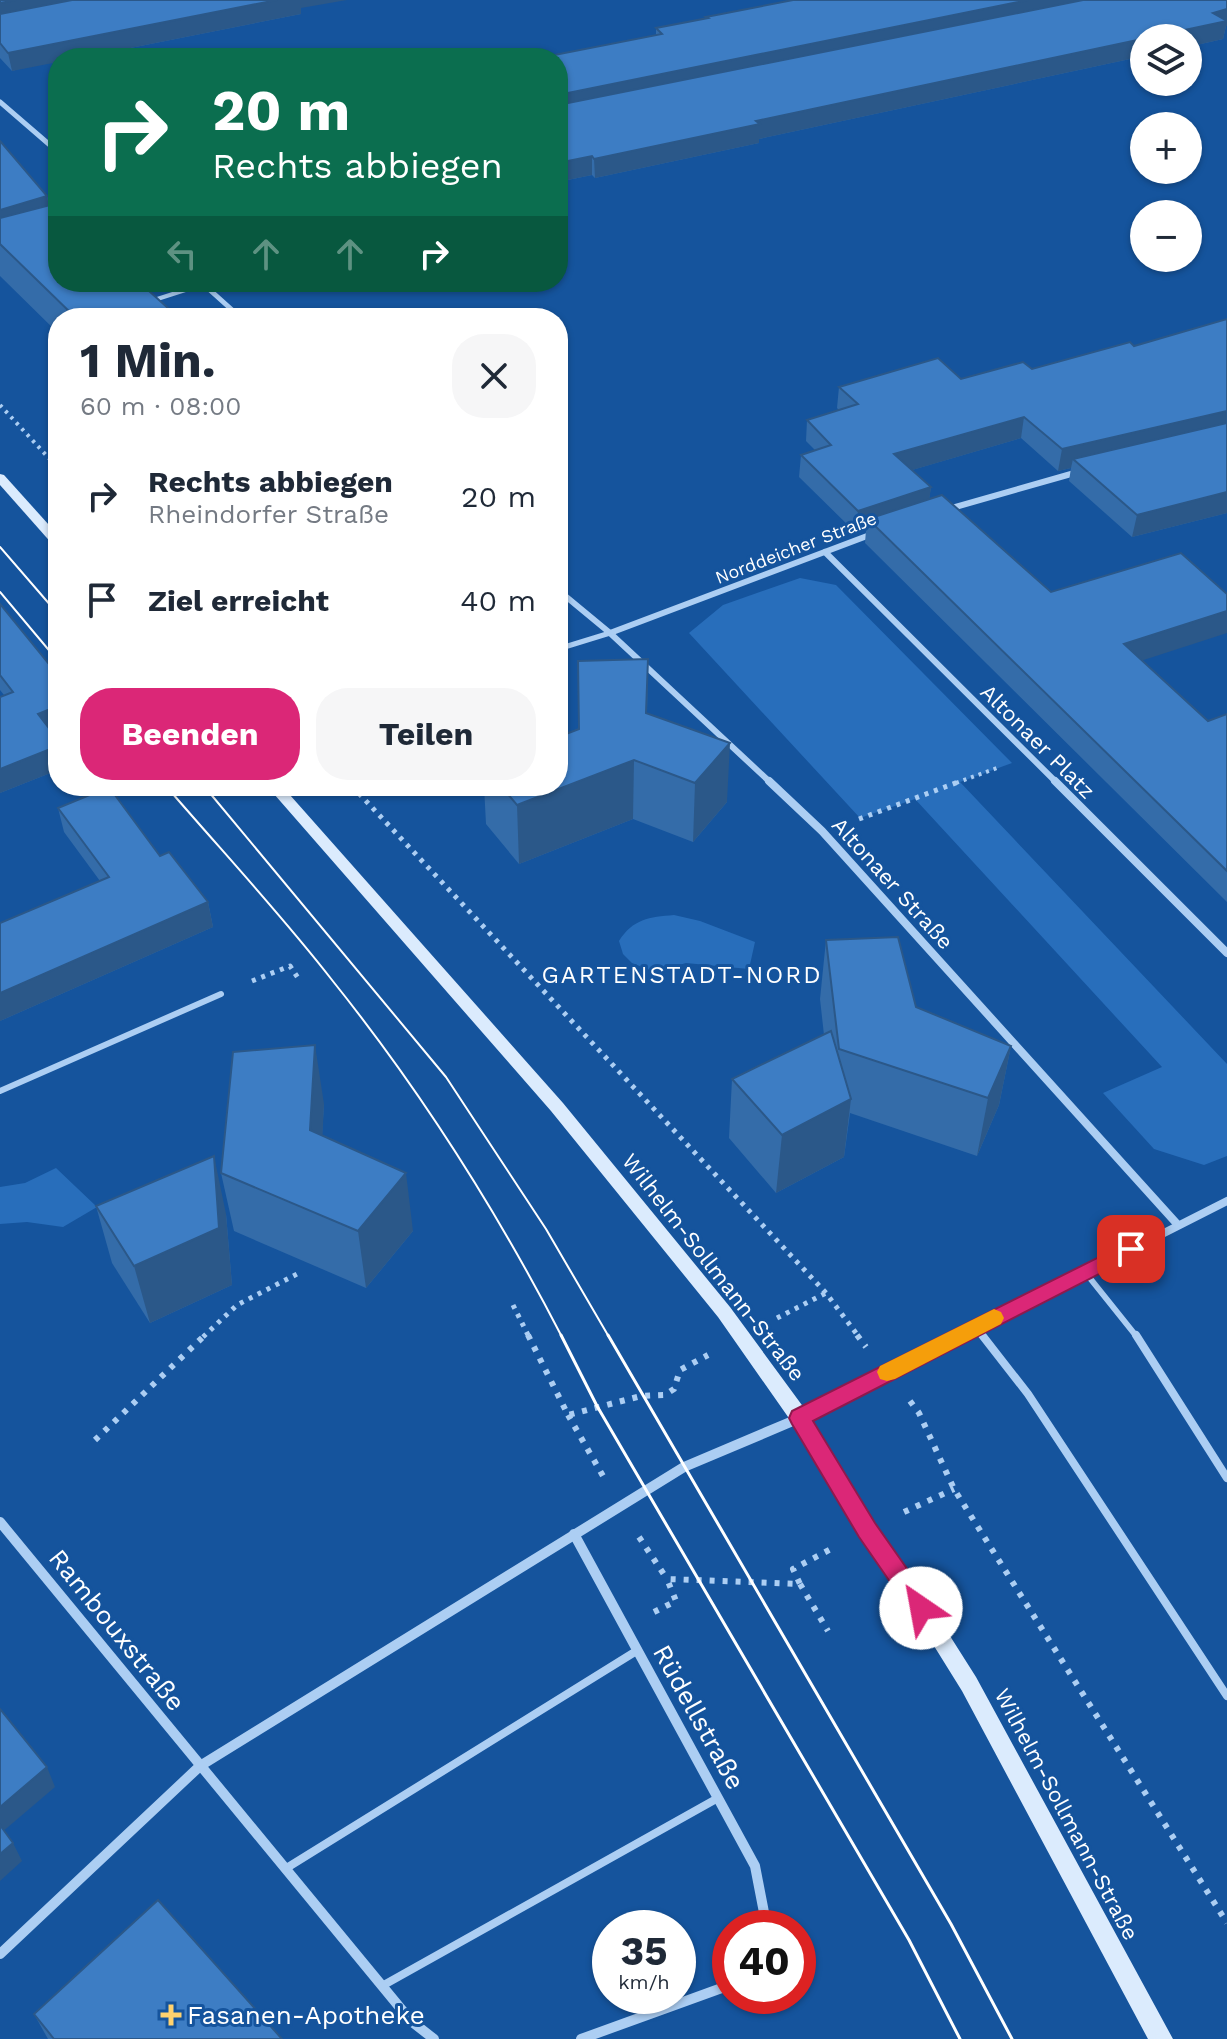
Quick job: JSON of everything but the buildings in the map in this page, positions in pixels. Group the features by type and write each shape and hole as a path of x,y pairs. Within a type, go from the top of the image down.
{"street":[{"path":"0,102 48,143"},
{"path":"212,292 230,308"},
{"path":"935,513 1094,469"},
{"path":"0,478 48,532"},
{"name":"Norddeicher Straße","path":"610,633 879,531"},
{"name":"Altonaer Platz","path":"825,552 1227,953"},
{"name":"Altonaer Straße","path":"568,598 610,633 822,831 1178,1225"},
{"name":"Wilhelm-Sollmann-Straße","path":"283,796 557,1107 742,1337 800,1418 867,1530 905,1582 969,1684 1161,2039"},
{"path":"0,1954 200,1766 574,1534 684,1467 800,1418 1227,1201"},
{"name":"Rambouxstraße","path":"0,1522 200,1766"},
{"name":"Rüdellstraße","path":"574,1534 755,1866 764,1910"},
{"path":"200,1766 411,2021 434,2039"},
{"path":"581,2039 712,1992"}],"lane":[{"path":"148,302 176,292"},
{"path":"568,646 610,633"},
{"path":"0,1091 221,994"},
{"path":"1085,1272 1137,1337 1227,1478"},
{"path":"975,1327 1028,1394 1227,1696"},
{"path":"285,1869 638,1650"},
{"path":"382,1986 718,1798"}],"path":[{"path":"0,405 48,457"},
{"path":"822,831 1028,757"},
{"path":"361,796 826,1293 889,1372 919,1413 954,1489 1227,1923"},
{"path":"221,994 290,966 300,981"},
{"path":"95,1440 237,1305 299,1273"},
{"path":"513,1305 568,1415 641,1396 665,1395 674,1389 680,1370 826,1293"},
{"path":"828,1631 793,1569 954,1489"},
{"path":"624,1627 676,1601 667,1579 800,1584"}],"shaded area":[{"path":"800,578 836,585 1012,763 960,782 1227,1064 1227,1156 1204,1165 1154,1149 1103,1093 1162,1067 915,799 860,818 689,633 723,605"},
{"path":"674,915 700,921 755,942 749,969 686,963 655,972 632,963 623,954 619,941 630,928 649,918"},
{"path":"56,1168 97,1207 63,1227 27,1222 0,1224 0,1187 25,1183"}],"tram line":[{"path":"0,547 48,602"},
{"path":"0,592 48,649"},
{"path":"175,796 292,930 396,1065 484,1198 562,1337"},
{"path":"212,796 446,1077 546,1229 609,1337"},
{"path":"561,1335 597,1406 909,1940 960,2039"},
{"path":"608,1335 951,1924 1012,2039"}],"slow traffic":[{"path":"887,1372 994,1318"}],"place":[{"name":"Fasanen-Apotheke","path":"171,2015"}],"district":[{"name":"GARTENSTADT-NORD","path":"682,975"}],"route":[{"path":"921,1608 867,1530 800,1418 1131,1249"}]}
